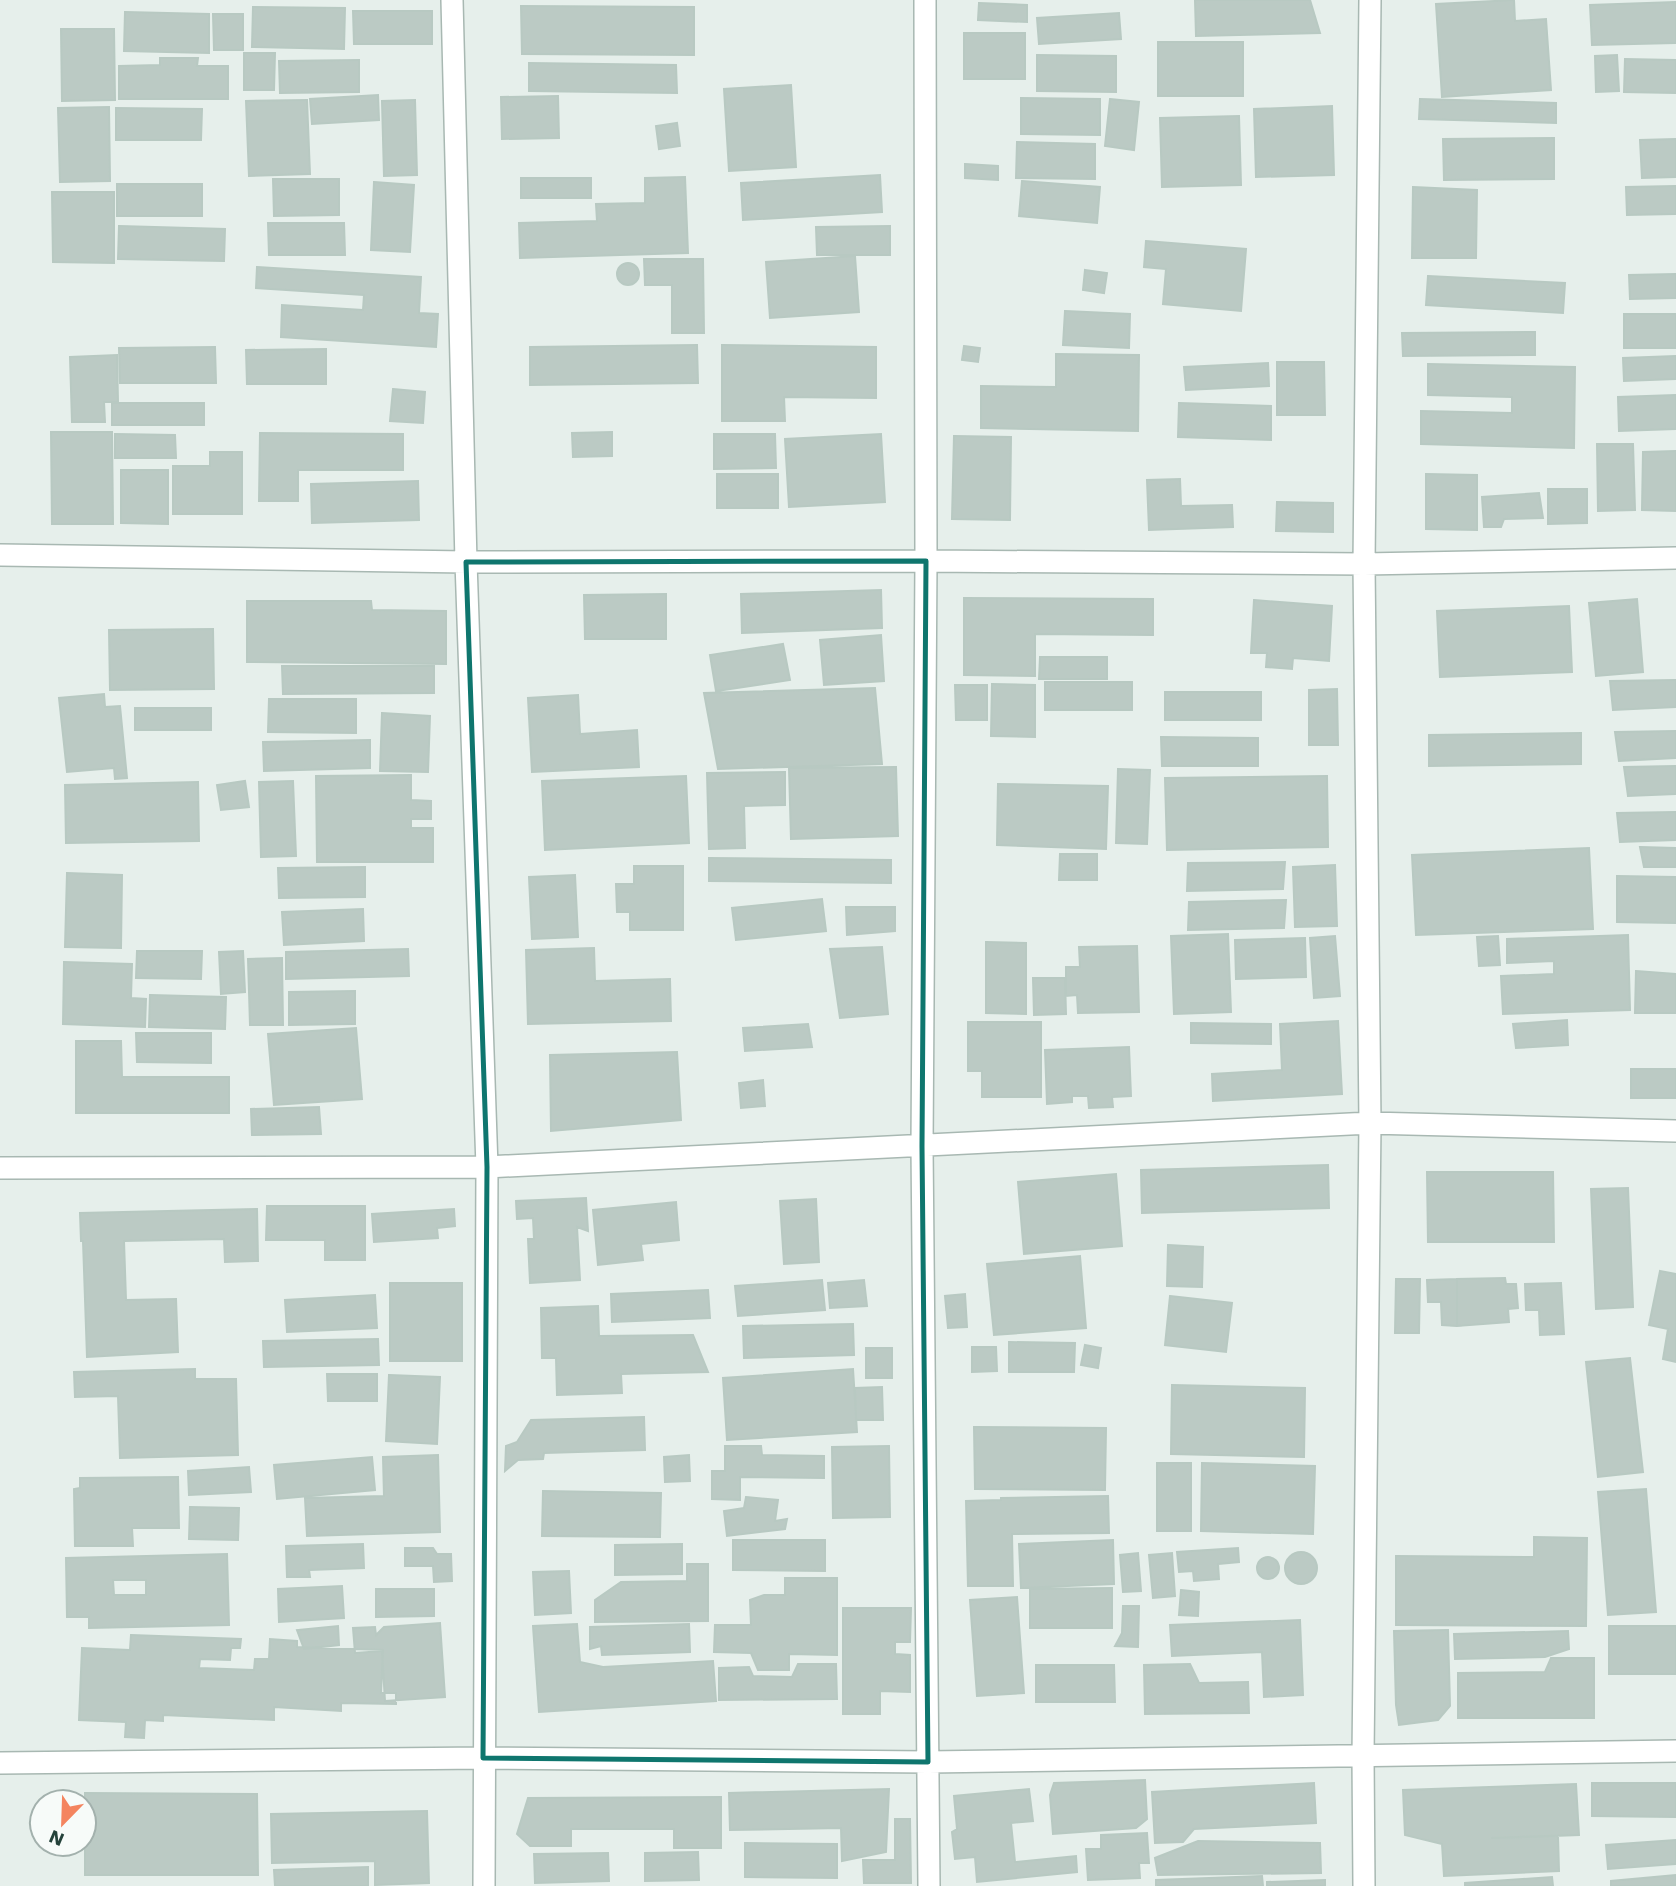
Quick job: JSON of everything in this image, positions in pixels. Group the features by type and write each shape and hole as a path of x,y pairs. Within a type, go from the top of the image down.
{"street":[{"path":"452,0 466,562 487,1167 484,1886"},
{"path":"925,0 926,561 922,1146 929,1886"},
{"path":"1364,1886 1370,1123 1364,564 1370,0"},
{"path":"0,555 466,562 1364,564 1676,558"},
{"path":"0,1168 487,1167 1370,1123 1676,1131"},
{"path":"0,1763 483,1758 928,1762 1676,1751"}],"highlighted area":[{"path":"926,561 922,1146 928,1762 483,1758 487,1167 466,562"}],"building":[{"path":"1195,0 1310,0 1320,33 1196,36"},
{"path":"1514,0 1515,21 1546,19 1551,90 1442,97 1436,4"},
{"path":"1676,2 1676,43 1592,45 1590,5"},
{"path":"979,3 1027,5 1027,22 978,20"},
{"path":"521,6 694,7 694,55 522,54"},
{"path":"253,7 345,8 344,49 252,47"},
{"path":"353,11 432,11 432,44 354,44"},
{"path":"125,12 209,14 209,53 124,51"},
{"path":"1119,13 1121,39 1039,44 1037,18"},
{"path":"213,14 243,14 243,50 214,50"},
{"path":"61,29 114,29 115,100 62,101"},
{"path":"964,33 1025,33 1025,79 964,79"},
{"path":"1158,42 1243,42 1243,96 1158,96"},
{"path":"244,53 275,53 274,90 244,90"},
{"path":"1037,55 1116,56 1116,92 1037,91"},
{"path":"1617,55 1619,91 1596,92 1595,56"},
{"path":"160,58 198,58 197,66 228,66 228,99 119,99 119,66 160,65"},
{"path":"1625,59 1676,60 1676,93 1624,92"},
{"path":"359,60 359,92 280,93 279,61"},
{"path":"529,63 676,65 677,93 529,91"},
{"path":"791,85 796,167 729,171 724,89"},
{"path":"378,95 379,120 312,124 310,99"},
{"path":"558,96 559,138 502,139 501,97"},
{"path":"1021,98 1100,99 1100,135 1021,134"},
{"path":"1110,99 1139,102 1134,150 1105,146"},
{"path":"1420,99 1556,103 1556,123 1419,119"},
{"path":"307,100 310,174 249,176 246,101"},
{"path":"415,100 417,175 384,176 382,101"},
{"path":"1332,106 1334,175 1256,177 1254,109"},
{"path":"109,107 110,181 60,182 58,108"},
{"path":"116,108 202,109 201,140 116,140"},
{"path":"1239,116 1241,185 1162,187 1160,118"},
{"path":"677,123 680,146 659,149 656,126"},
{"path":"1554,138 1554,179 1444,180 1443,139"},
{"path":"1676,139 1676,177 1642,178 1640,140"},
{"path":"1017,142 1095,144 1095,179 1016,178"},
{"path":"965,164 998,166 998,180 965,178"},
{"path":"880,175 882,212 743,220 741,183"},
{"path":"685,177 688,253 520,258 519,223 597,221 596,204 645,203 645,178"},
{"path":"521,178 591,178 591,198 521,198"},
{"path":"273,179 339,179 339,215 274,216"},
{"path":"1022,181 1100,187 1097,223 1019,216"},
{"path":"374,182 414,185 410,252 371,250"},
{"path":"117,184 202,184 202,216 117,216"},
{"path":"1676,186 1676,214 1627,215 1626,187"},
{"path":"1413,187 1477,190 1476,258 1412,258"},
{"path":"52,192 114,192 114,263 53,262"},
{"path":"268,223 344,223 345,255 269,255"},
{"path":"119,226 225,229 224,261 118,259"},
{"path":"890,226 890,255 817,255 816,227"},
{"path":"1146,241 1246,249 1241,311 1163,304 1166,269 1144,267"},
{"path":"855,256 859,312 770,318 766,262"},
{"path":"644,259 703,259 704,333 672,333 672,285 645,285"},
{"path":"628,263 636,266 639,274 636,282 628,285 620,282 617,274 620,266"},
{"path":"257,267 421,277 419,313 438,314 436,347 281,337 282,305 363,310 364,295 256,288"},
{"path":"1085,270 1107,273 1104,293 1083,290"},
{"path":"1676,274 1676,298 1630,299 1629,275"},
{"path":"1428,276 1565,283 1563,313 1426,305"},
{"path":"1065,311 1130,314 1129,348 1063,345"},
{"path":"1624,314 1676,314 1676,348 1624,348"},
{"path":"1535,332 1535,355 1403,356 1402,333"},
{"path":"697,345 698,383 530,385 530,347"},
{"path":"722,345 876,347 876,398 784,397 785,421 722,421"},
{"path":"964,346 980,348 978,362 962,360"},
{"path":"215,347 216,383 120,383 119,348"},
{"path":"326,349 326,384 247,384 246,350"},
{"path":"1056,354 1139,355 1138,431 981,428 981,386 1056,387"},
{"path":"117,355 118,402 104,402 105,422 72,422 70,357"},
{"path":"1676,356 1676,379 1624,381 1623,358"},
{"path":"1277,362 1324,362 1325,415 1277,415"},
{"path":"1268,363 1269,386 1186,390 1184,367"},
{"path":"1428,364 1575,367 1574,448 1421,444 1421,411 1512,413 1512,397 1428,395"},
{"path":"393,389 425,392 423,423 390,421"},
{"path":"1676,395 1676,429 1619,431 1618,397"},
{"path":"112,403 204,403 204,425 112,425"},
{"path":"1179,403 1271,406 1271,440 1178,437"},
{"path":"51,432 112,432 113,524 52,524"},
{"path":"612,432 612,456 573,457 572,433"},
{"path":"260,433 403,434 403,470 298,470 298,501 259,501"},
{"path":"115,434 175,435 176,458 115,458"},
{"path":"714,434 775,434 776,468 714,469"},
{"path":"881,434 885,502 789,507 785,439"},
{"path":"954,436 1011,437 1010,520 952,519"},
{"path":"1597,444 1633,444 1635,510 1598,511"},
{"path":"1676,451 1676,511 1642,510 1643,452"},
{"path":"210,452 242,452 242,514 173,514 173,466 210,466"},
{"path":"121,470 168,470 168,524 121,523"},
{"path":"717,474 778,474 778,508 717,508"},
{"path":"1426,474 1477,475 1477,530 1426,529"},
{"path":"1180,479 1181,506 1232,505 1233,527 1149,530 1147,480"},
{"path":"418,481 419,520 312,523 311,484"},
{"path":"1548,489 1587,489 1587,523 1548,524"},
{"path":"1539,493 1543,518 1504,519 1501,527 1484,527 1482,497"},
{"path":"1277,502 1333,503 1333,532 1276,531"},
{"path":"881,590 882,628 742,633 741,594"},
{"path":"666,594 666,639 585,639 584,595"},
{"path":"964,598 1153,599 1153,635 1035,634 1035,676 964,675"},
{"path":"1637,599 1643,672 1596,676 1589,603"},
{"path":"1254,600 1332,606 1329,661 1293,658 1292,669 1266,667 1267,653 1251,653"},
{"path":"247,601 371,601 372,610 446,611 446,664 247,662"},
{"path":"1569,606 1572,672 1440,677 1437,611"},
{"path":"213,629 214,689 110,690 109,630"},
{"path":"881,635 884,681 824,685 820,640"},
{"path":"783,644 790,680 716,691 710,655"},
{"path":"1040,657 1107,657 1107,679 1039,679"},
{"path":"282,666 434,666 434,693 283,694"},
{"path":"1676,680 1676,707 1613,710 1610,681"},
{"path":"1045,682 1132,682 1132,710 1045,710"},
{"path":"992,684 1035,685 1035,737 991,736"},
{"path":"955,685 987,685 987,720 956,720"},
{"path":"875,688 882,764 718,769 704,693"},
{"path":"1337,689 1338,745 1309,745 1309,690"},
{"path":"1165,692 1261,692 1261,720 1165,720"},
{"path":"104,694 105,707 120,706 127,778 115,779 114,768 67,772 59,698"},
{"path":"578,695 580,734 637,730 639,767 532,772 528,698"},
{"path":"269,699 356,699 356,733 268,732"},
{"path":"135,708 211,708 211,730 135,730"},
{"path":"382,713 430,716 428,772 380,771"},
{"path":"1676,731 1676,758 1619,761 1615,732"},
{"path":"1581,733 1581,764 1429,766 1429,735"},
{"path":"1161,737 1258,738 1258,766 1162,766"},
{"path":"370,740 370,768 264,771 263,742"},
{"path":"1676,766 1676,794 1628,796 1624,767"},
{"path":"896,767 898,836 791,839 789,768"},
{"path":"1118,769 1150,770 1147,844 1116,843"},
{"path":"785,772 785,805 744,806 745,848 709,849 707,773"},
{"path":"411,775 411,800 431,801 431,819 411,819 411,828 433,828 433,862 317,862 316,776"},
{"path":"686,776 689,843 545,850 542,781"},
{"path":"1327,776 1328,847 1167,850 1165,778"},
{"path":"245,781 249,807 221,810 217,785"},
{"path":"293,781 296,856 261,857 259,782"},
{"path":"198,782 199,841 66,843 65,785"},
{"path":"998,784 1108,786 1106,849 997,845"},
{"path":"1676,812 1676,840 1620,842 1617,813"},
{"path":"1640,847 1676,848 1676,867 1644,867"},
{"path":"1589,848 1593,929 1416,935 1412,855"},
{"path":"1060,854 1097,854 1097,880 1059,880"},
{"path":"709,858 891,860 891,883 709,881"},
{"path":"1285,862 1283,889 1187,891 1188,863"},
{"path":"1335,865 1337,926 1295,927 1293,867"},
{"path":"634,866 683,866 683,930 630,930 630,912 617,912 616,884 634,884"},
{"path":"365,867 365,897 279,898 278,868"},
{"path":"67,873 122,875 121,948 65,947"},
{"path":"575,875 578,937 532,939 529,877"},
{"path":"1617,876 1676,877 1676,923 1617,922"},
{"path":"822,899 826,931 736,940 732,908"},
{"path":"1286,900 1284,928 1188,930 1189,902"},
{"path":"846,907 895,907 895,931 847,935"},
{"path":"363,909 364,941 284,945 282,912"},
{"path":"1228,934 1231,1012 1174,1014 1171,936"},
{"path":"1628,935 1630,1010 1503,1014 1501,976 1554,974 1554,961 1507,963 1507,939"},
{"path":"1335,936 1340,996 1314,998 1310,938"},
{"path":"1498,936 1500,965 1479,966 1477,937"},
{"path":"1305,938 1306,977 1236,979 1235,940"},
{"path":"986,942 1026,943 1026,1014 986,1013"},
{"path":"1137,946 1139,1012 1078,1013 1077,995 1066,996 1066,967 1080,967 1079,947"},
{"path":"882,947 888,1014 840,1018 830,949"},
{"path":"594,948 595,981 670,979 671,1021 528,1024 526,950"},
{"path":"408,949 409,976 286,979 286,952"},
{"path":"137,951 202,951 201,979 136,978"},
{"path":"243,951 245,992 221,994 219,952"},
{"path":"282,958 283,1025 250,1025 248,959"},
{"path":"64,962 132,964 131,998 146,999 145,1027 63,1024"},
{"path":"1636,971 1676,974 1676,1013 1635,1013"},
{"path":"1033,978 1065,978 1066,1014 1034,1015"},
{"path":"355,991 355,1024 289,1025 289,992"},
{"path":"150,995 226,997 225,1029 149,1027"},
{"path":"1567,1020 1568,1045 1516,1048 1513,1024"},
{"path":"1338,1021 1342,1094 1213,1101 1212,1074 1282,1070 1280,1024"},
{"path":"968,1022 1041,1022 1041,1097 982,1097 982,1071 968,1071"},
{"path":"1191,1023 1271,1024 1271,1044 1191,1043"},
{"path":"808,1024 812,1047 745,1051 743,1028"},
{"path":"356,1028 362,1099 274,1105 268,1034"},
{"path":"136,1033 211,1033 211,1063 137,1062"},
{"path":"76,1041 121,1041 122,1077 229,1077 229,1113 76,1113"},
{"path":"1129,1047 1131,1096 1112,1097 1113,1107 1089,1108 1088,1096 1072,1096 1072,1102 1047,1104 1045,1050"},
{"path":"677,1052 681,1120 551,1131 550,1055"},
{"path":"1631,1069 1676,1069 1676,1098 1631,1098"},
{"path":"763,1080 765,1106 741,1108 739,1083"},
{"path":"319,1107 321,1134 252,1135 251,1109"},
{"path":"1328,1165 1329,1208 1142,1213 1141,1170"},
{"path":"1427,1172 1553,1172 1554,1242 1428,1242"},
{"path":"1116,1174 1122,1246 1024,1254 1018,1182"},
{"path":"1628,1188 1633,1307 1596,1309 1591,1189"},
{"path":"586,1198 588,1231 577,1227 580,1280 530,1283 528,1239 534,1239 533,1218 517,1219 516,1201"},
{"path":"816,1199 819,1262 784,1264 780,1201"},
{"path":"676,1202 679,1240 641,1244 643,1260 598,1265 593,1210"},
{"path":"267,1206 365,1206 365,1260 325,1260 325,1240 266,1240"},
{"path":"257,1209 258,1261 225,1262 224,1239 124,1241 126,1300 176,1299 178,1352 87,1357 80,1213"},
{"path":"454,1209 455,1226 437,1228 438,1238 374,1242 372,1214"},
{"path":"1168,1245 1203,1247 1202,1287 1167,1286"},
{"path":"1080,1256 1086,1328 994,1335 987,1264"},
{"path":"1660,1271 1676,1274 1676,1362 1663,1359 1668,1329 1649,1325"},
{"path":"1505,1278 1506,1284 1516,1284 1518,1308 1508,1309 1509,1322 1457,1326 1457,1279"},
{"path":"1396,1279 1420,1279 1419,1333 1395,1333"},
{"path":"1457,1279 1457,1326 1442,1325 1441,1302 1428,1302 1427,1280"},
{"path":"822,1280 825,1310 738,1316 735,1286"},
{"path":"864,1280 867,1306 830,1308 828,1283"},
{"path":"390,1283 462,1283 462,1361 390,1361"},
{"path":"1561,1283 1564,1334 1540,1335 1539,1310 1526,1310 1525,1284"},
{"path":"708,1290 710,1318 612,1322 611,1294"},
{"path":"965,1294 967,1327 948,1328 945,1296"},
{"path":"375,1295 377,1328 287,1332 285,1300"},
{"path":"1170,1296 1232,1303 1226,1352 1165,1345"},
{"path":"598,1306 599,1336 693,1335 708,1372 621,1374 622,1393 557,1395 556,1358 542,1358 541,1308"},
{"path":"853,1324 854,1355 744,1358 743,1326"},
{"path":"378,1339 379,1365 264,1367 263,1341"},
{"path":"1009,1342 1075,1343 1074,1372 1009,1372"},
{"path":"1085,1345 1101,1348 1098,1368 1081,1365"},
{"path":"972,1347 996,1347 997,1371 972,1372"},
{"path":"866,1348 892,1348 892,1378 866,1378"},
{"path":"1630,1358 1643,1472 1598,1477 1586,1362"},
{"path":"195,1369 195,1379 236,1379 238,1455 120,1458 118,1396 75,1397 74,1372"},
{"path":"853,1369 857,1432 727,1440 723,1378"},
{"path":"327,1374 377,1374 377,1401 328,1401"},
{"path":"389,1375 440,1377 437,1444 386,1441"},
{"path":"1172,1385 1305,1388 1304,1457 1171,1454"},
{"path":"882,1387 883,1420 856,1420 855,1388"},
{"path":"644,1417 645,1450 544,1453 543,1459 518,1460 505,1471 506,1446 517,1442 531,1420"},
{"path":"974,1427 1106,1428 1105,1490 975,1489"},
{"path":"725,1446 761,1446 762,1455 824,1456 824,1478 740,1477 740,1500 712,1499 712,1471 725,1471"},
{"path":"889,1446 890,1517 833,1518 832,1447"},
{"path":"438,1455 440,1532 307,1536 305,1498 384,1496 383,1457"},
{"path":"689,1455 690,1481 665,1482 664,1457"},
{"path":"372,1457 375,1490 277,1499 274,1465"},
{"path":"1157,1463 1191,1463 1191,1531 1157,1531"},
{"path":"1202,1463 1315,1466 1313,1534 1201,1531"},
{"path":"249,1467 251,1492 189,1495 188,1471"},
{"path":"178,1477 179,1528 132,1528 133,1546 75,1546 74,1489 80,1488 80,1478"},
{"path":"1646,1489 1656,1612 1608,1615 1598,1492"},
{"path":"543,1491 661,1493 660,1537 542,1536"},
{"path":"1108,1496 1109,1533 1012,1534 1013,1586 968,1586 966,1501"},
{"path":"746,1497 778,1500 775,1521 787,1519 785,1529 727,1536 724,1511 744,1508"},
{"path":"190,1507 239,1508 238,1540 189,1539"},
{"path":"1534,1537 1587,1538 1586,1626 1396,1625 1396,1556 1534,1557"},
{"path":"733,1540 825,1540 825,1571 733,1570"},
{"path":"1113,1540 1114,1584 1021,1588 1019,1544"},
{"path":"363,1544 364,1568 309,1570 310,1577 287,1577 286,1546"},
{"path":"682,1544 682,1574 615,1575 615,1545"},
{"path":"405,1548 433,1548 437,1554 451,1554 452,1581 434,1582 433,1566 405,1566"},
{"path":"1238,1548 1239,1562 1218,1564 1219,1579 1194,1581 1193,1571 1179,1572 1177,1552"},
{"path":"1301,1552 1312,1557 1317,1568 1312,1579 1301,1584 1290,1579 1285,1568 1290,1557"},
{"path":"1138,1553 1141,1591 1123,1592 1120,1555"},
{"path":"1172,1553 1175,1596 1153,1598 1149,1555"},
{"path":"227,1554 229,1625 89,1628 89,1617 67,1617 66,1558","holes":["113,1580 146,1580 146,1595 114,1595"]},
{"path":"1268,1557 1276,1560 1279,1568 1276,1576 1268,1579 1260,1576 1257,1568 1260,1560"},
{"path":"687,1564 708,1564 708,1621 595,1622 595,1600 621,1582 687,1581"},
{"path":"569,1571 571,1613 535,1615 533,1572"},
{"path":"785,1578 837,1578 837,1655 789,1654 789,1670 758,1670 751,1653 714,1652 715,1625 751,1625 750,1600 764,1595 785,1595"},
{"path":"342,1586 344,1618 279,1622 278,1589"},
{"path":"1112,1588 1112,1628 1030,1628 1030,1589"},
{"path":"376,1589 434,1589 434,1616 376,1617"},
{"path":"1181,1590 1199,1592 1198,1616 1179,1615"},
{"path":"1017,1597 1024,1693 977,1696 970,1600"},
{"path":"1123,1606 1139,1606 1138,1647 1115,1646 1122,1633"},
{"path":"843,1608 911,1608 910,1642 895,1642 895,1654 910,1655 910,1692 880,1691 880,1714 843,1714"},
{"path":"1300,1620 1303,1695 1264,1697 1262,1652 1172,1656 1170,1625"},
{"path":"440,1623 445,1697 385,1701 382,1651 355,1653 353,1628 375,1627 376,1635 384,1627"},
{"path":"577,1624 580,1662 603,1667 713,1661 716,1701 539,1712 533,1626"},
{"path":"689,1624 690,1652 602,1655 601,1646 590,1649 590,1627"},
{"path":"338,1626 339,1645 304,1649 297,1630"},
{"path":"1609,1626 1676,1626 1676,1674 1609,1674"},
{"path":"1448,1630 1450,1706 1438,1720 1399,1725 1394,1631"},
{"path":"1568,1631 1569,1649 1545,1657 1455,1659 1454,1634"},
{"path":"131,1635 241,1639 240,1648 231,1648 230,1660 200,1659 199,1668 254,1670 255,1659 269,1659 270,1639 297,1641 297,1647 383,1650 381,1693 396,1693 396,1704 341,1703 341,1711 274,1707 274,1720 163,1715 163,1721 145,1720 144,1738 125,1737 126,1722 79,1720 82,1648 130,1650"},
{"path":"1551,1658 1594,1658 1594,1718 1458,1718 1458,1673 1545,1672"},
{"path":"798,1664 836,1664 837,1699 719,1700 719,1668 749,1667 753,1676 792,1677"},
{"path":"1190,1664 1199,1683 1248,1682 1249,1713 1145,1714 1144,1665"},
{"path":"1036,1665 1114,1665 1115,1702 1036,1702"},
{"path":"1145,1780 1147,1819 1136,1828 1053,1834 1050,1795 1054,1783"},
{"path":"1314,1783 1316,1823 1194,1829 1183,1842 1155,1843 1152,1792"},
{"path":"1592,1783 1676,1783 1676,1817 1592,1816"},
{"path":"1576,1784 1579,1835 1491,1838 1558,1836 1559,1871 1444,1876 1442,1844 1405,1835 1403,1790"},
{"path":"889,1789 886,1852 842,1861 841,1828 730,1830 729,1793"},
{"path":"1029,1789 1033,1821 1011,1823 1015,1862 1076,1856 1077,1872 977,1882 975,1857 955,1859 952,1832 957,1829 954,1796"},
{"path":"98,1793 257,1794 258,1875 85,1875 85,1858 98,1858"},
{"path":"721,1797 721,1848 674,1848 674,1829 571,1829 571,1846 530,1846 517,1834 528,1798"},
{"path":"427,1811 429,1883 375,1885 375,1861 272,1863 271,1814"},
{"path":"895,1819 910,1819 911,1883 864,1883 863,1860 895,1860"},
{"path":"1147,1833 1149,1863 1139,1863 1140,1878 1088,1880 1086,1849 1101,1849 1101,1835"},
{"path":"1676,1840 1676,1864 1608,1869 1606,1845"},
{"path":"1198,1841 1320,1843 1321,1873 1158,1875 1155,1858"},
{"path":"745,1843 837,1844 837,1878 745,1877"},
{"path":"698,1852 699,1880 645,1881 645,1853"},
{"path":"608,1853 609,1881 535,1883 534,1854"},
{"path":"368,1867 368,1886 275,1886 274,1870"},
{"path":"1676,1875 1676,1886 1611,1886 1611,1881"},
{"path":"1262,1876 1263,1886 1156,1886 1156,1880"},
{"path":"1552,1877 1553,1886 1465,1886 1465,1883"},
{"path":"1325,1880 1325,1886 1267,1886 1267,1882"}]}
